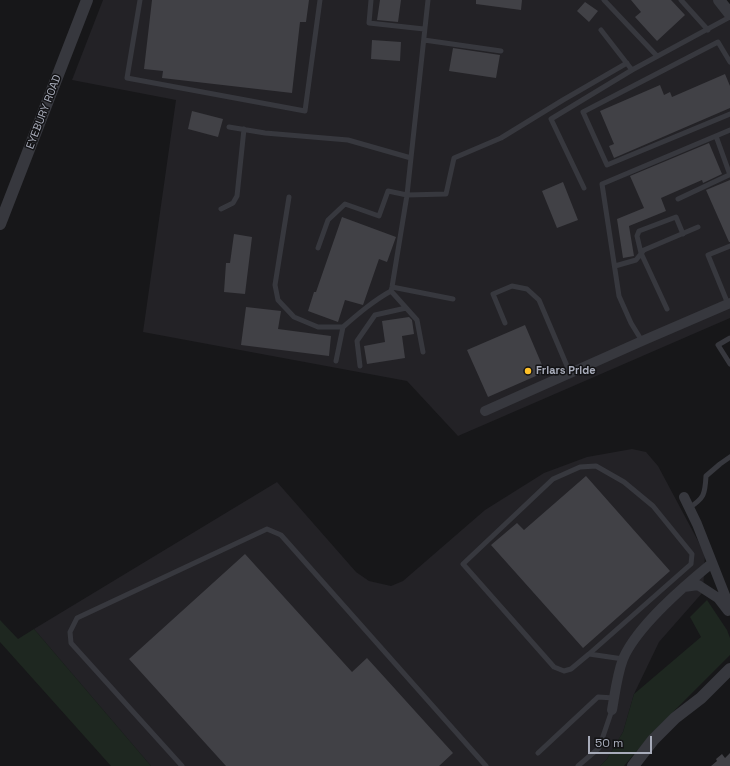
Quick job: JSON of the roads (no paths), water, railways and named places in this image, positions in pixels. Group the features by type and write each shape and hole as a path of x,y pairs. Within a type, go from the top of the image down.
{"street":[{"name":"EYEBURY ROAD","path":"0,224 87,0"},
{"path":"718,0 730,14"},
{"path":"485,411 570,374 642,340 729,304"},
{"path":"684,497 697,524 729,603"},
{"path":"612,710 623,659 633,641 648,622 684,587 712,563"},
{"path":"684,587 698,585 718,598 730,613"},
{"path":"701,698 730,669"},
{"path":"633,766 659,734 675,718 701,698 730,680"}],"lane":[{"path":"140,0 127,78 305,111 320,0"},
{"path":"371,0 369,23 424,29"},
{"path":"423,352 417,320 392,289 407,195 428,0"},
{"path":"604,0 657,56"},
{"path":"681,0 708,30"},
{"path":"584,188 551,119 632,70 730,17"},
{"path":"601,30 632,70"},
{"path":"424,40 501,51"},
{"path":"730,62 728,55 718,42 583,112 607,165 730,114"},
{"path":"318,248 328,220 345,204 379,216 388,190 407,195 446,194 454,158 501,138 627,63"},
{"path":"229,127 265,133 348,140 411,158"},
{"path":"221,209 233,203 237,196 244,129"},
{"path":"642,340 631,324 619,296 602,184 730,130"},
{"path":"678,199 730,175 716,136"},
{"path":"289,197 275,284 278,300 294,317 318,327 343,327"},
{"path":"667,309 641,253 637,236 639,231 676,217 683,234"},
{"path":"615,266 636,260 644,250 698,227"},
{"path":"729,304 708,256 730,246"},
{"path":"505,323 493,294 512,286 527,289 539,300 570,374"},
{"path":"336,361 343,327 365,308 392,289 453,299"},
{"path":"360,366 357,341 375,315 406,308"},
{"path":"730,338 718,345 730,364"},
{"path":"689,508 702,500 706,488 706,476 730,457"},
{"path":"589,654 691,564 692,554 653,506 624,482 596,466 580,468 553,479 463,564 554,667 564,671 571,669 589,654 623,659"},
{"path":"182,766 71,643 70,632 77,618 267,529 281,535 486,766"},
{"path":"538,753 598,697 614,698"},
{"path":"578,766 599,748 612,710"}],"place":[{"name":"Friars Pride","path":"528,371"}]}
